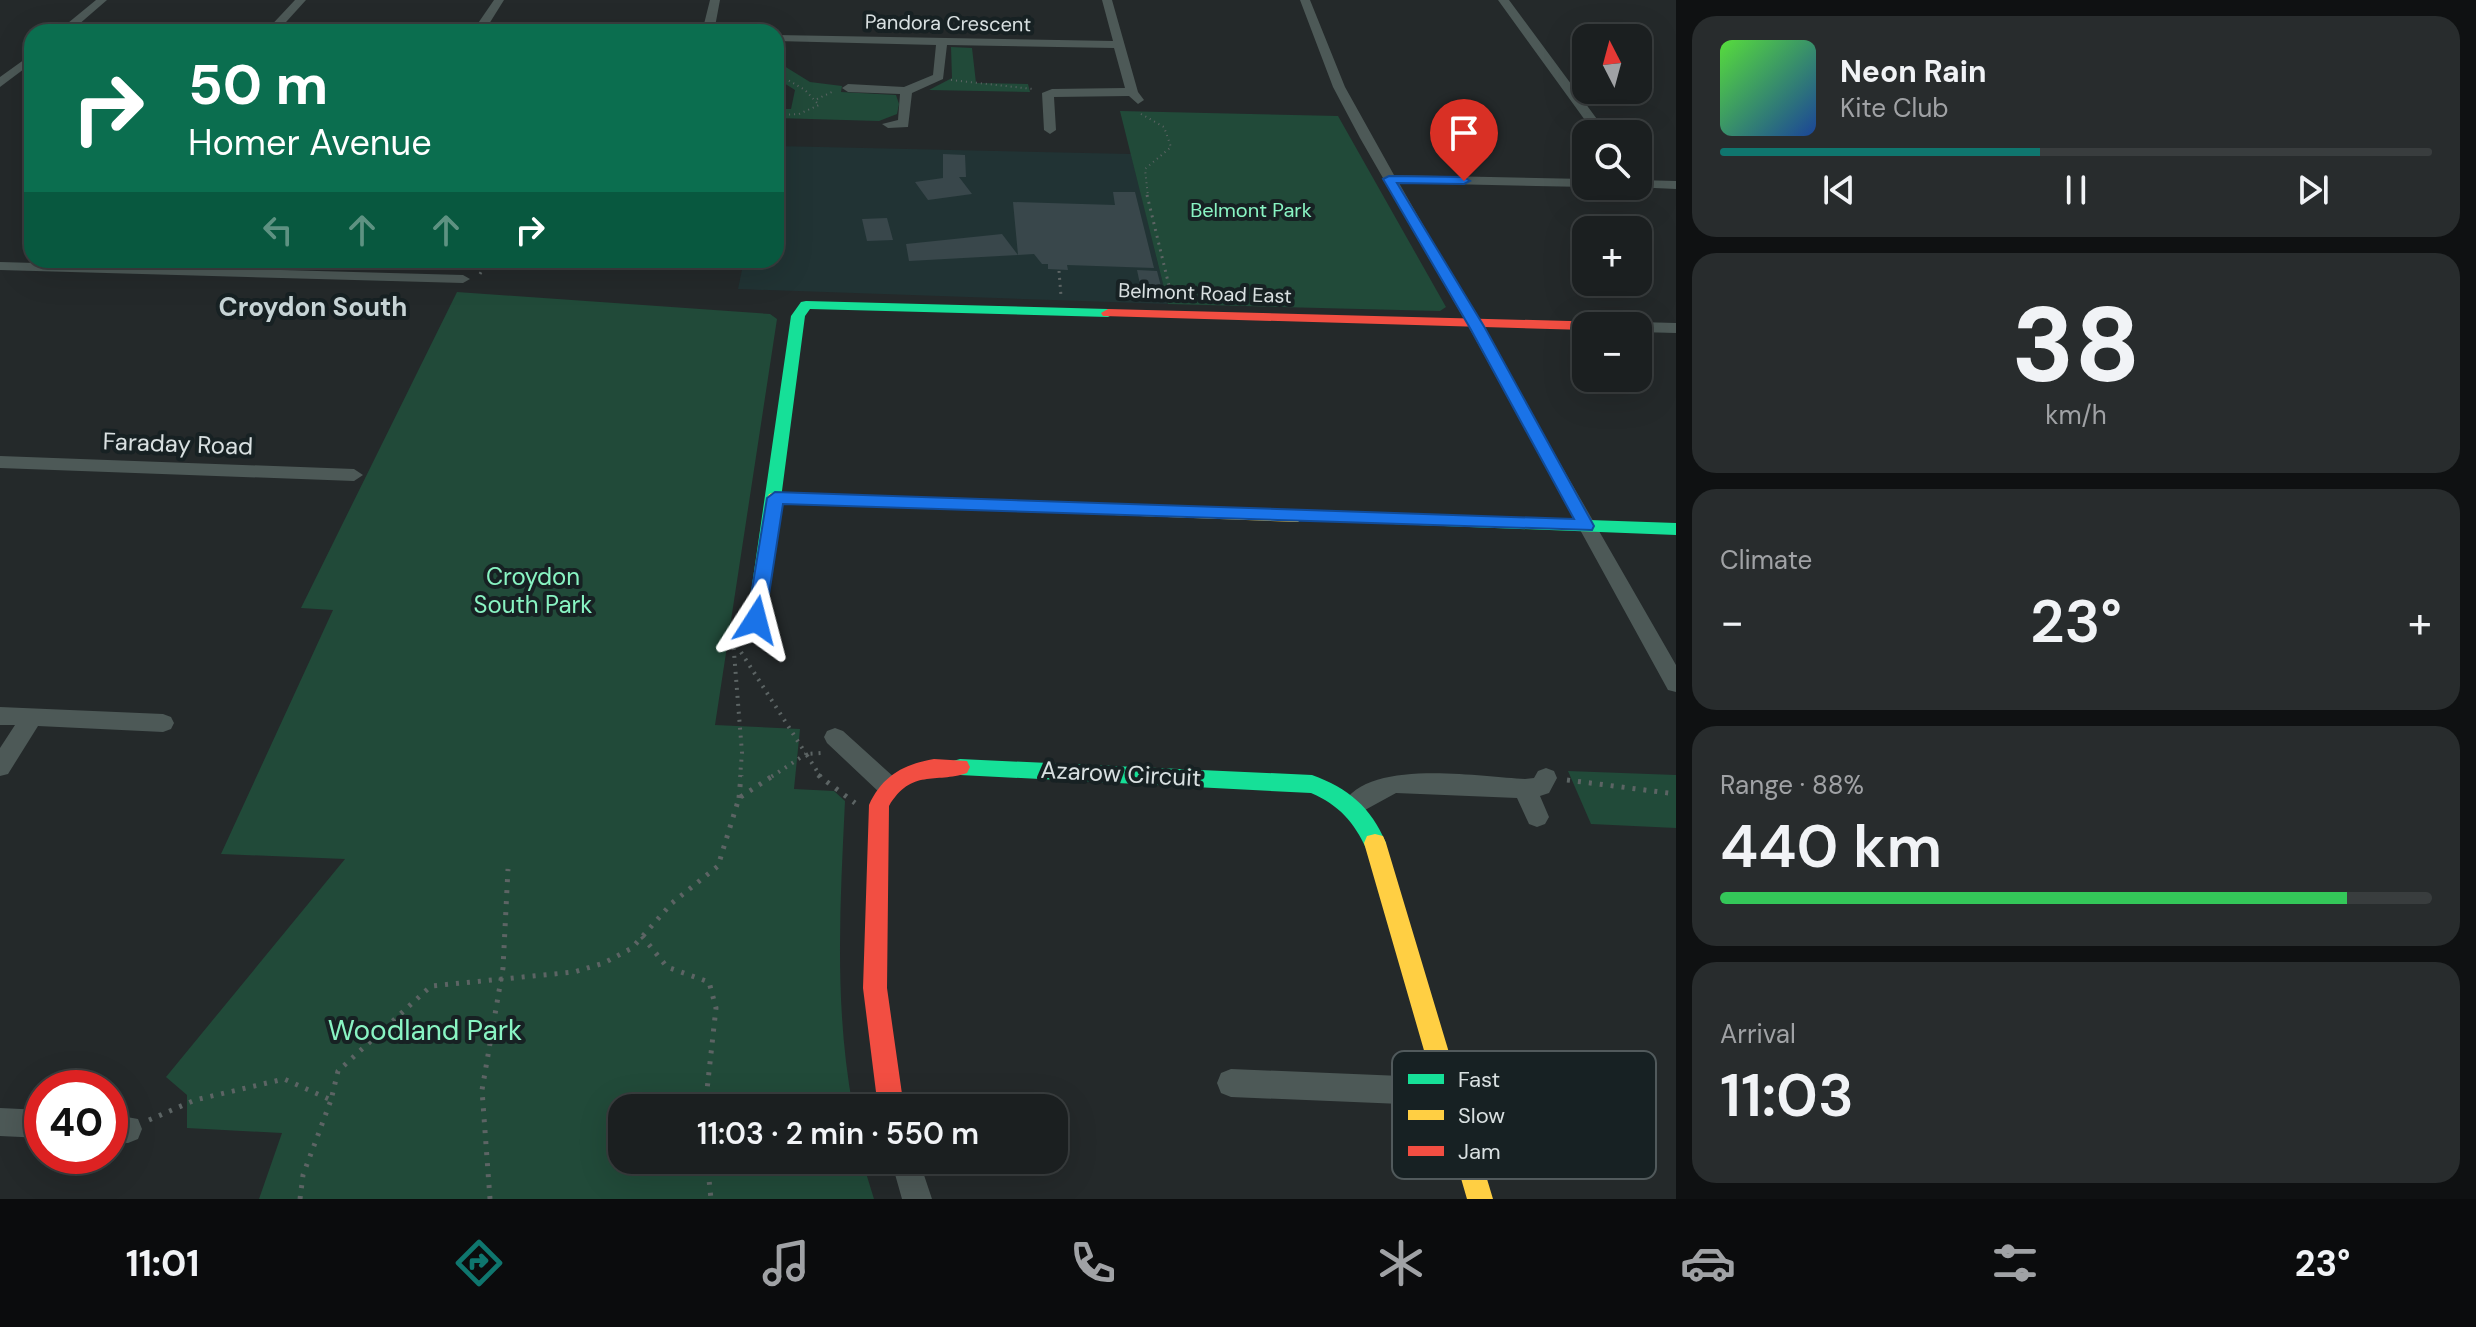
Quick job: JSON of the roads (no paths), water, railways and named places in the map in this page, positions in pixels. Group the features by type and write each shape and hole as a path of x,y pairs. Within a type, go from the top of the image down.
{"street":[{"path":"73,24 102,0"},
{"path":"278,24 301,0"},
{"path":"483,24 499,0"},
{"path":"710,24 715,0"},
{"path":"1050,130 1046,96 1059,91 1135,96 1107,0"},
{"path":"1305,0 1339,87 1676,684"},
{"path":"1503,0 1527,28 1570,96 1590,120"},
{"name":"Pandora Crescent","path":"784,38 1120,45"},
{"path":"847,88 906,91 939,77 942,41"},
{"path":"0,83 24,64"},
{"path":"888,124 904,124 906,91"},
{"path":"1389,179 1572,183"},
{"path":"1652,183 1676,185"},
{"path":"0,266 24,265"},
{"path":"152,268 470,280"},
{"path":"323,275 328,268"},
{"name":"Belmont Road East","path":"775,498 798,316 803,307 810,304 1572,325"},
{"path":"1652,327 1676,328"},
{"name":"Faraday Road","path":"0,462 354,475"},
{"path":"756,620 775,498 1676,529"},
{"path":"0,716 163,723"},
{"path":"0,767 32,717"},
{"path":"835,737 888,786 879,810 874,949 889,1094"},
{"name":"Azarow Circuit","path":"888,786 914,770 943,766 1287,781 1328,789 1354,806"},
{"path":"1437,1051 1374,838 1354,806 1372,792 1395,783 1536,784 1537,817"},
{"path":"1231,1083 1392,1090"},
{"path":"0,1122 24,1123"},
{"path":"909,1174 917,1199"},
{"path":"1474,1179 1480,1199"}],"district":[{"name":"Croydon South","path":"313,307"}],"park label":[{"name":"Belmont Park","path":"1251,210"},
{"name":"Croydon South Park","path":"533,591"},
{"name":"Woodland Park","path":"425,1030"}]}
